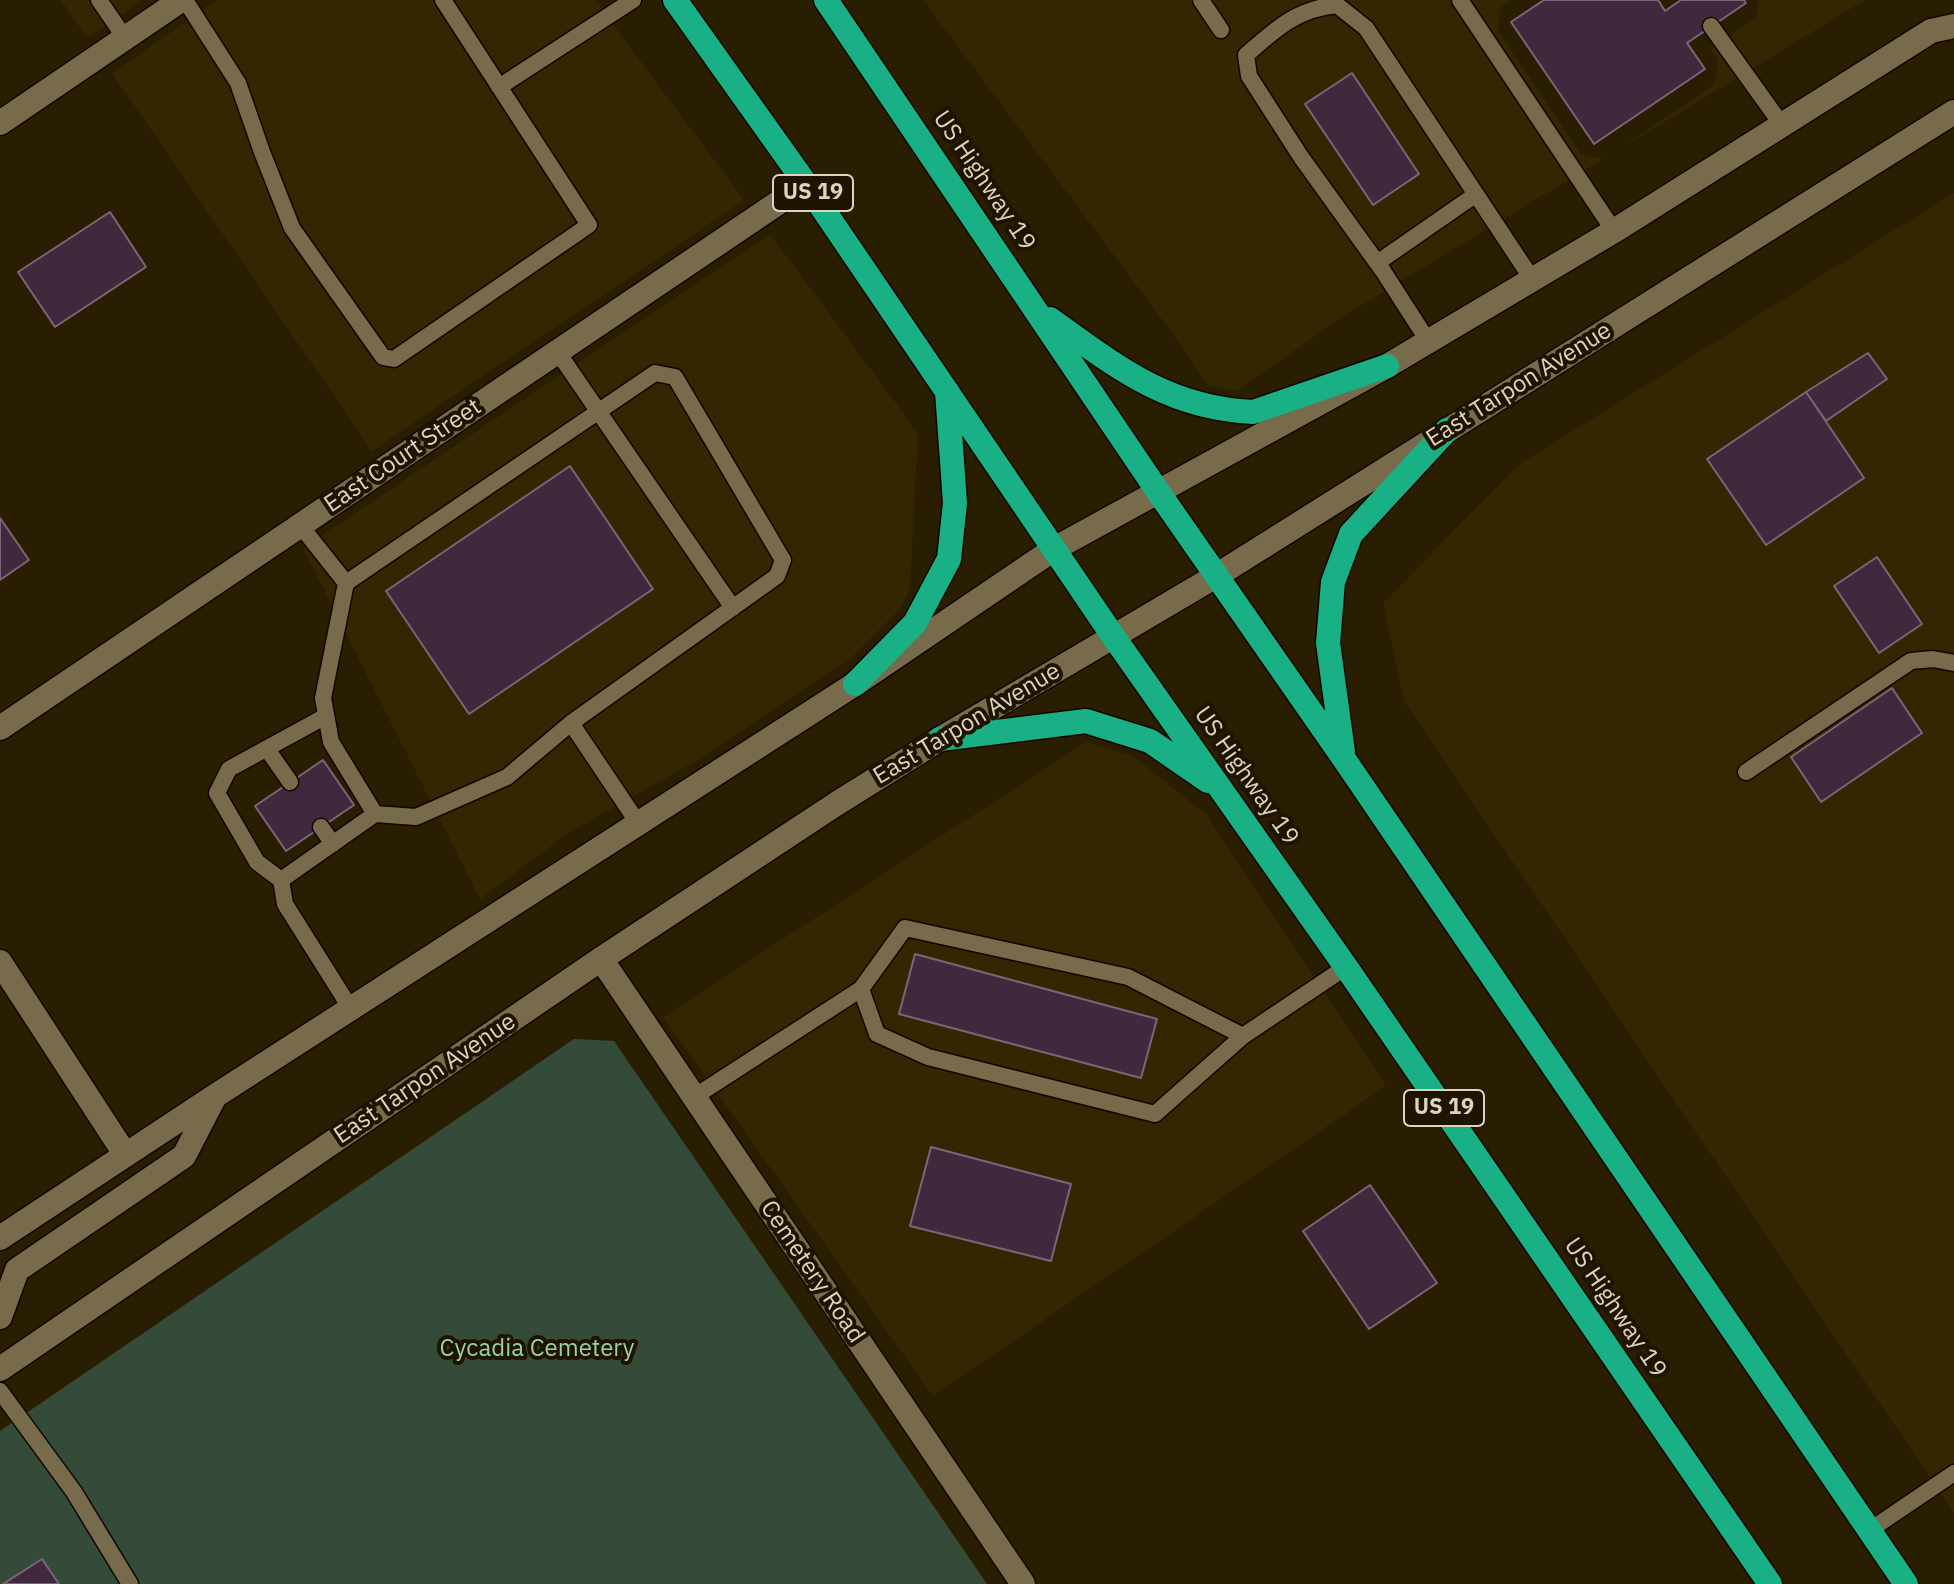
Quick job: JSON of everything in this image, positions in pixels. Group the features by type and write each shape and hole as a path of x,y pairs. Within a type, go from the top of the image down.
{"highway":[{"name":"US Highway 19","path":"675,0 806,184 1113,636 1346,967 1770,1584"},
{"name":"US Highway 19","path":"826,0 1159,493 1906,1584"},
{"path":"1038,311 1156,390 1232,411 1253,412 1387,366"},
{"path":"855,684 915,623 949,559 955,503 946,389"},
{"path":"1344,759 1328,643 1333,582 1351,534 1447,430"},
{"path":"940,739 1086,721 1150,741 1222,791"}],"main road":[{"path":"0,123 183,0"},
{"path":"0,1238 125,1154 855,684 1054,549 1387,366 1614,231 1931,31 1954,26"},
{"name":"East Tarpon Avenue","path":"0,1369 601,959 836,804 1216,576 1954,112"},
{"name":"East Court Street","path":"0,728 806,184"},
{"name":"Cemetery Road","path":"601,959 1023,1584"},
{"path":"0,962 125,1154"},
{"path":"0,1317 17,1270 184,1156 215,1096"}],"lane":[{"path":"99,0 125,38"},
{"path":"183,0 238,83 292,228 383,357 394,359 589,225 443,0"},
{"path":"499,87 633,0"},
{"path":"1201,0 1221,30"},
{"path":"1460,0 1614,231"},
{"path":"1428,341 1249,76 1246,55 1281,25 1313,8 1339,3 1366,28 1532,279"},
{"path":"1711,26 1782,125"},
{"path":"1377,263 1475,195"},
{"path":"557,351 733,608"},
{"path":"281,880 375,814 416,817 507,777 571,723 777,576 783,560 675,377 655,373 346,583 323,698 331,742 375,814"},
{"path":"300,525 346,583"},
{"path":"1746,772 1911,661 1933,659 1954,663"},
{"path":"326,716 229,769 217,793 257,862 281,880 285,904 351,1009"},
{"path":"571,723 638,823"},
{"path":"267,749 290,782"},
{"path":"321,827 333,844"},
{"path":"694,1097 861,989 905,928 1128,977 1243,1036"},
{"path":"861,989 877,1034 928,1057 1155,1114 1243,1036 1346,967"},
{"path":"0,1391 65,1479 130,1584"},
{"path":"1870,1530 1954,1473"}],"shaded area":[{"path":"61,0 143,0 87,38"},
{"path":"218,0 595,0 744,200 372,451 112,73"},
{"path":"923,0 1512,0 1501,7 1498,31 1580,153 1603,159 1345,315 1237,391 1209,386"},
{"path":"1758,0 1865,0 1615,152 1715,84 1718,60 1710,49 1756,18"},
{"path":"1954,193 1954,1513 1404,701 1383,603 1518,465"},
{"path":"770,234 918,433 910,590 899,610 849,660 689,765 570,832 480,899 303,548"},
{"path":"1086,742 1133,756 1207,815 1386,1086 933,1396 663,1017"}],"green space":[{"name":"Cycadia Cemetery","path":"574,1039 614,1041 987,1584 0,1584 0,1431"}],"building":[{"path":"1544,0 1658,0 1665,11 1681,0 1744,0 1746,3 1687,43 1705,69 1594,144 1511,22"},
{"path":"1352,73 1419,174 1373,205 1305,104"},
{"path":"110,212 146,267 55,327 18,272"},
{"path":"1868,353 1887,379 1826,421 1806,392"},
{"path":"1806,392 1864,478 1766,545 1707,459"},
{"path":"570,466 653,589 469,714 386,591"},
{"path":"0,518 29,560 0,580"},
{"path":"1877,557 1922,624 1879,653 1834,586"},
{"path":"1892,688 1922,733 1821,802 1791,757"},
{"path":"323,760 354,805 286,851 255,806"},
{"path":"915,954 1157,1019 1141,1078 899,1014"},
{"path":"931,1147 1071,1184 1051,1261 910,1226"},
{"path":"1370,1185 1437,1283 1369,1329 1303,1231"},
{"path":"42,1559 59,1584 3,1584"}]}
